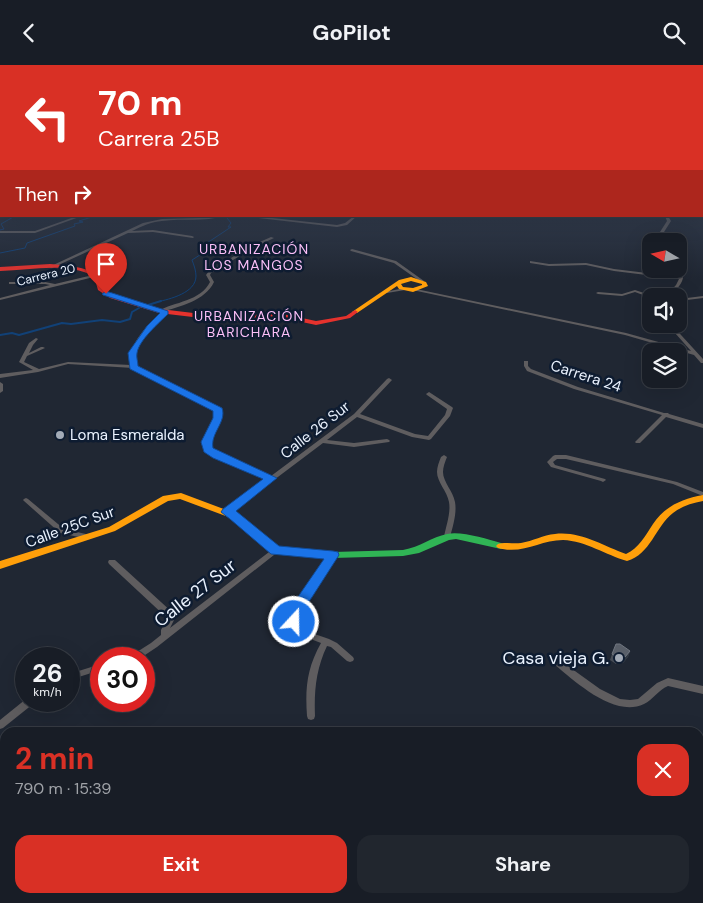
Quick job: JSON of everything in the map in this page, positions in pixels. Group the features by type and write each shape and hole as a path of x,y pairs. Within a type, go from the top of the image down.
{"street":[{"path":"0,232 40,231 78,217"},
{"path":"195,220 208,217"},
{"path":"52,267 126,232 152,222 216,217"},
{"path":"250,217 337,227 346,224 355,217"},
{"path":"662,233 668,221 666,217"},
{"path":"126,232 153,231 192,237"},
{"path":"134,367 133,353 137,344 162,312 205,292 212,283 208,275 210,272 254,246 272,238"},
{"path":"352,250 388,259 400,265 421,285 483,304"},
{"path":"531,262 550,265 586,264 642,273"},
{"name":"Carrera 20","path":"0,269 52,267 85,270 97,275"},
{"path":"406,271 401,285 421,285 483,304 633,336 695,354"},
{"name":"Carrera 20","path":"0,299 97,275"},
{"name":"Carrera 20","path":"97,275 100,289 106,294 162,312 235,320 274,315 305,322 326,322 348,317 401,285"},
{"path":"674,288 682,278"},
{"path":"10,283 45,283 55,286"},
{"path":"598,293 622,295 635,291 642,294"},
{"path":"687,298 703,297"},
{"path":"676,333 703,362"},
{"path":"28,355 30,343 36,339"},
{"path":"38,371 21,363 28,355 43,348"},
{"name":"Carrera 24","path":"526,361 526,366 530,370 576,388 703,426"},
{"path":"0,376 38,371 68,363 134,367 218,410 220,414 206,442 208,449 217,455 271,478"},
{"name":"Calle 26 Sur","path":"227,512 324,441 356,415 389,380"},
{"path":"0,384 0,391"},
{"path":"356,415 414,436 429,438 448,415 450,408 429,394"},
{"path":"638,442 666,414"},
{"path":"324,441 354,445 387,441"},
{"path":"444,457 439,469 439,479 451,498 452,504 447,537"},
{"path":"603,480 553,466 550,462 555,457 566,457 675,483 703,494"},
{"name":"Calle 25C Sur","path":"0,565 112,529 173,496 181,496 227,512"},
{"path":"227,512 276,551 333,555 416,551 447,537 463,536 515,548 527,547 547,539 566,537 592,544 619,556 633,557 669,511 682,503 703,498"},
{"path":"26,500 62,531 88,537"},
{"name":"Calle 27 Sur","path":"150,647 276,551"},
{"path":"333,555 298,607 294,617 297,628 303,633 326,641 341,650 350,659"},
{"path":"112,562 170,615 171,618 165,630 165,637"},
{"path":"311,716 309,688 311,672 326,641"},
{"path":"558,663 594,690 623,704 638,703 649,697 662,683 668,682 703,690"},
{"path":"0,725 16,712"}],"building":[{"path":"616,644 620,644 630,651 625,657 621,654 618,658 612,654"}],"waterway":[{"path":"0,230 4,229 1,224 13,217"},
{"path":"0,253 25,248 27,243 75,226 74,224 83,222 79,221 92,217"},
{"path":"204,252 206,248 201,247 231,227 228,227 231,223 228,217"},
{"path":"161,301 181,294 192,287 196,276 192,260 203,253"},
{"path":"148,305 161,301"},
{"path":"157,302 161,301"},
{"path":"0,335 12,333 19,335 62,323 71,324 102,320 120,322 130,319 132,312 139,308"}],"traffic: fast":[{"path":"234,516 275,551 333,555 403,553 416,551 447,537 456,536 501,546"}],"traffic: slow":[{"path":"355,312 401,281 411,279 424,283 425,286 413,290 401,288 398,284"},
{"path":"0,565 112,529 166,498 181,496 234,516"},
{"path":"501,546 518,547 549,538 566,537 584,541 627,558 640,550 661,519 670,511 683,503 703,498"}],"traffic: jam":[{"path":"0,269 50,266 75,267 97,275 100,289 112,297 159,311 235,320 274,314 316,323 348,317 355,312"}],"place":[{"name":"Loma Esmeralda","path":"60,435"},
{"name":"Casa vieja G.","path":"619,658"}],"district":[{"name":"URBANIZACIÓN LOS MANGOS","path":"254,257"},
{"name":"URBANIZACIÓN BARICHARA","path":"249,324"}],"route":[{"path":"106,294 124,301 166,312 150,327 137,344 133,353 132,362 134,367 140,372 167,382 218,410 220,414 206,442 208,449 217,455 271,478 227,512 276,551 333,555 298,607 294,622"}]}
